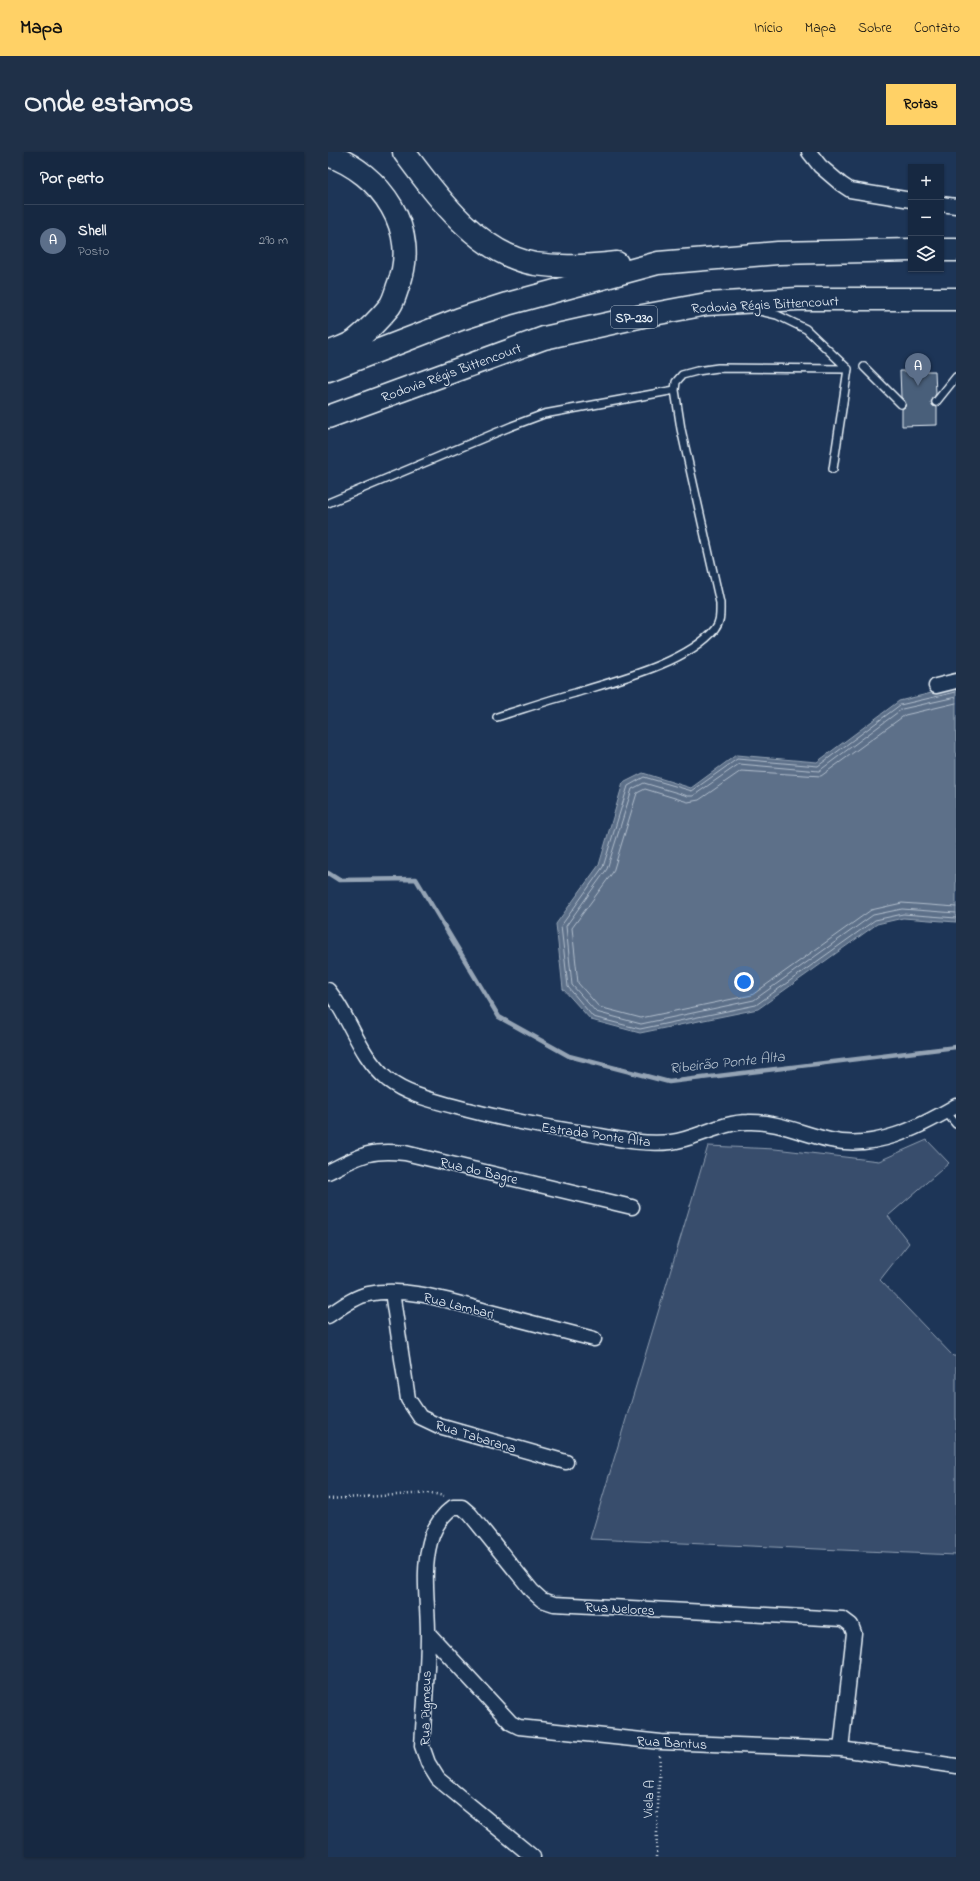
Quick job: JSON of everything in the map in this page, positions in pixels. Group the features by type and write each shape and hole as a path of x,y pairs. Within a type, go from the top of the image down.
{"highway":[{"path":"404,152 427,183 467,227 489,244 510,256 534,264 563,267 622,263 658,263 778,253 908,250"},
{"path":"328,155 344,161 361,172 374,183 388,200 397,217 403,236 406,253 401,278 390,305 355,341 328,353"},
{"path":"944,250 956,250"},
{"path":"328,370 460,319 494,308 658,263"},
{"name":"Rodovia Régis Bittencourt","path":"328,417 544,338 606,323 707,304 798,299 956,299"}],"street":[{"path":"809,152 820,166 850,190 908,199"},
{"path":"944,204 956,206"},
{"path":"936,686 956,681"},
{"name":"Estrada Ponte Alta","path":"328,990 336,999 353,1035 370,1062 388,1080 407,1091 429,1099 494,1117 540,1127 630,1142 651,1143 673,1142 725,1125 747,1122 766,1122 832,1140 859,1143 879,1140 902,1133 951,1109"},
{"name":"Rua do Bagre","path":"328,1172 372,1152 405,1152 632,1207"},
{"name":"Rua Lambari","path":"328,1316 353,1300 367,1294 392,1292 417,1294 450,1301 594,1340"},
{"name":"Rua Tabarana","path":"392,1292 408,1399 420,1417 439,1426 566,1462"},
{"name":"Rua Nelores","path":"448,1511 462,1507 470,1514 532,1591 542,1600 554,1604 843,1619 851,1625 854,1632 841,1748"},
{"name":"Rua Pigmeus","path":"448,1511 436,1525 430,1542 425,1585 428,1633 422,1746 428,1763 438,1779 533,1857"},
{"name":"Rua Bantus","path":"428,1633 511,1723 520,1727 661,1742 841,1748 956,1766"}],"lane":[{"path":"707,304 747,308 777,315 806,329 848,369"},
{"path":"864,367 901,404"},
{"path":"497,717 652,668 688,652 716,628 720,618 720,603 680,429 675,390 676,382 682,375 697,370 718,368 848,369"},
{"path":"833,468 848,369"},
{"path":"936,402 956,377"},
{"path":"328,503 544,414 675,390"},
{"path":"951,1109 956,1124"}],"path":[{"path":"328,1499 431,1493 444,1496 449,1499 448,1511"},
{"name":"Viela A","path":"656,1857 661,1742"}],"shaded area":[{"path":"927,1140 949,1163 888,1216 909,1243 880,1280 953,1356 956,1356 956,1555 590,1539 708,1146 775,1149 879,1161"}],"water":[{"path":"956,687 956,922 903,918 877,924 758,1009 640,1033 591,1020 563,989 556,924 599,865 623,783 643,773 691,788 736,755 817,762 899,701"}],"building":[{"path":"900,371 935,371 936,394 931,402 933,406 937,407 937,425 902,426 902,409 905,407 906,403 901,397"}],"waterway":[{"name":"Ribeirão Ponte Alta","path":"328,873 339,880 416,879 499,1017 569,1056 669,1082 956,1047"}],"place":[{"name":"Shell","path":"918,386"}]}
